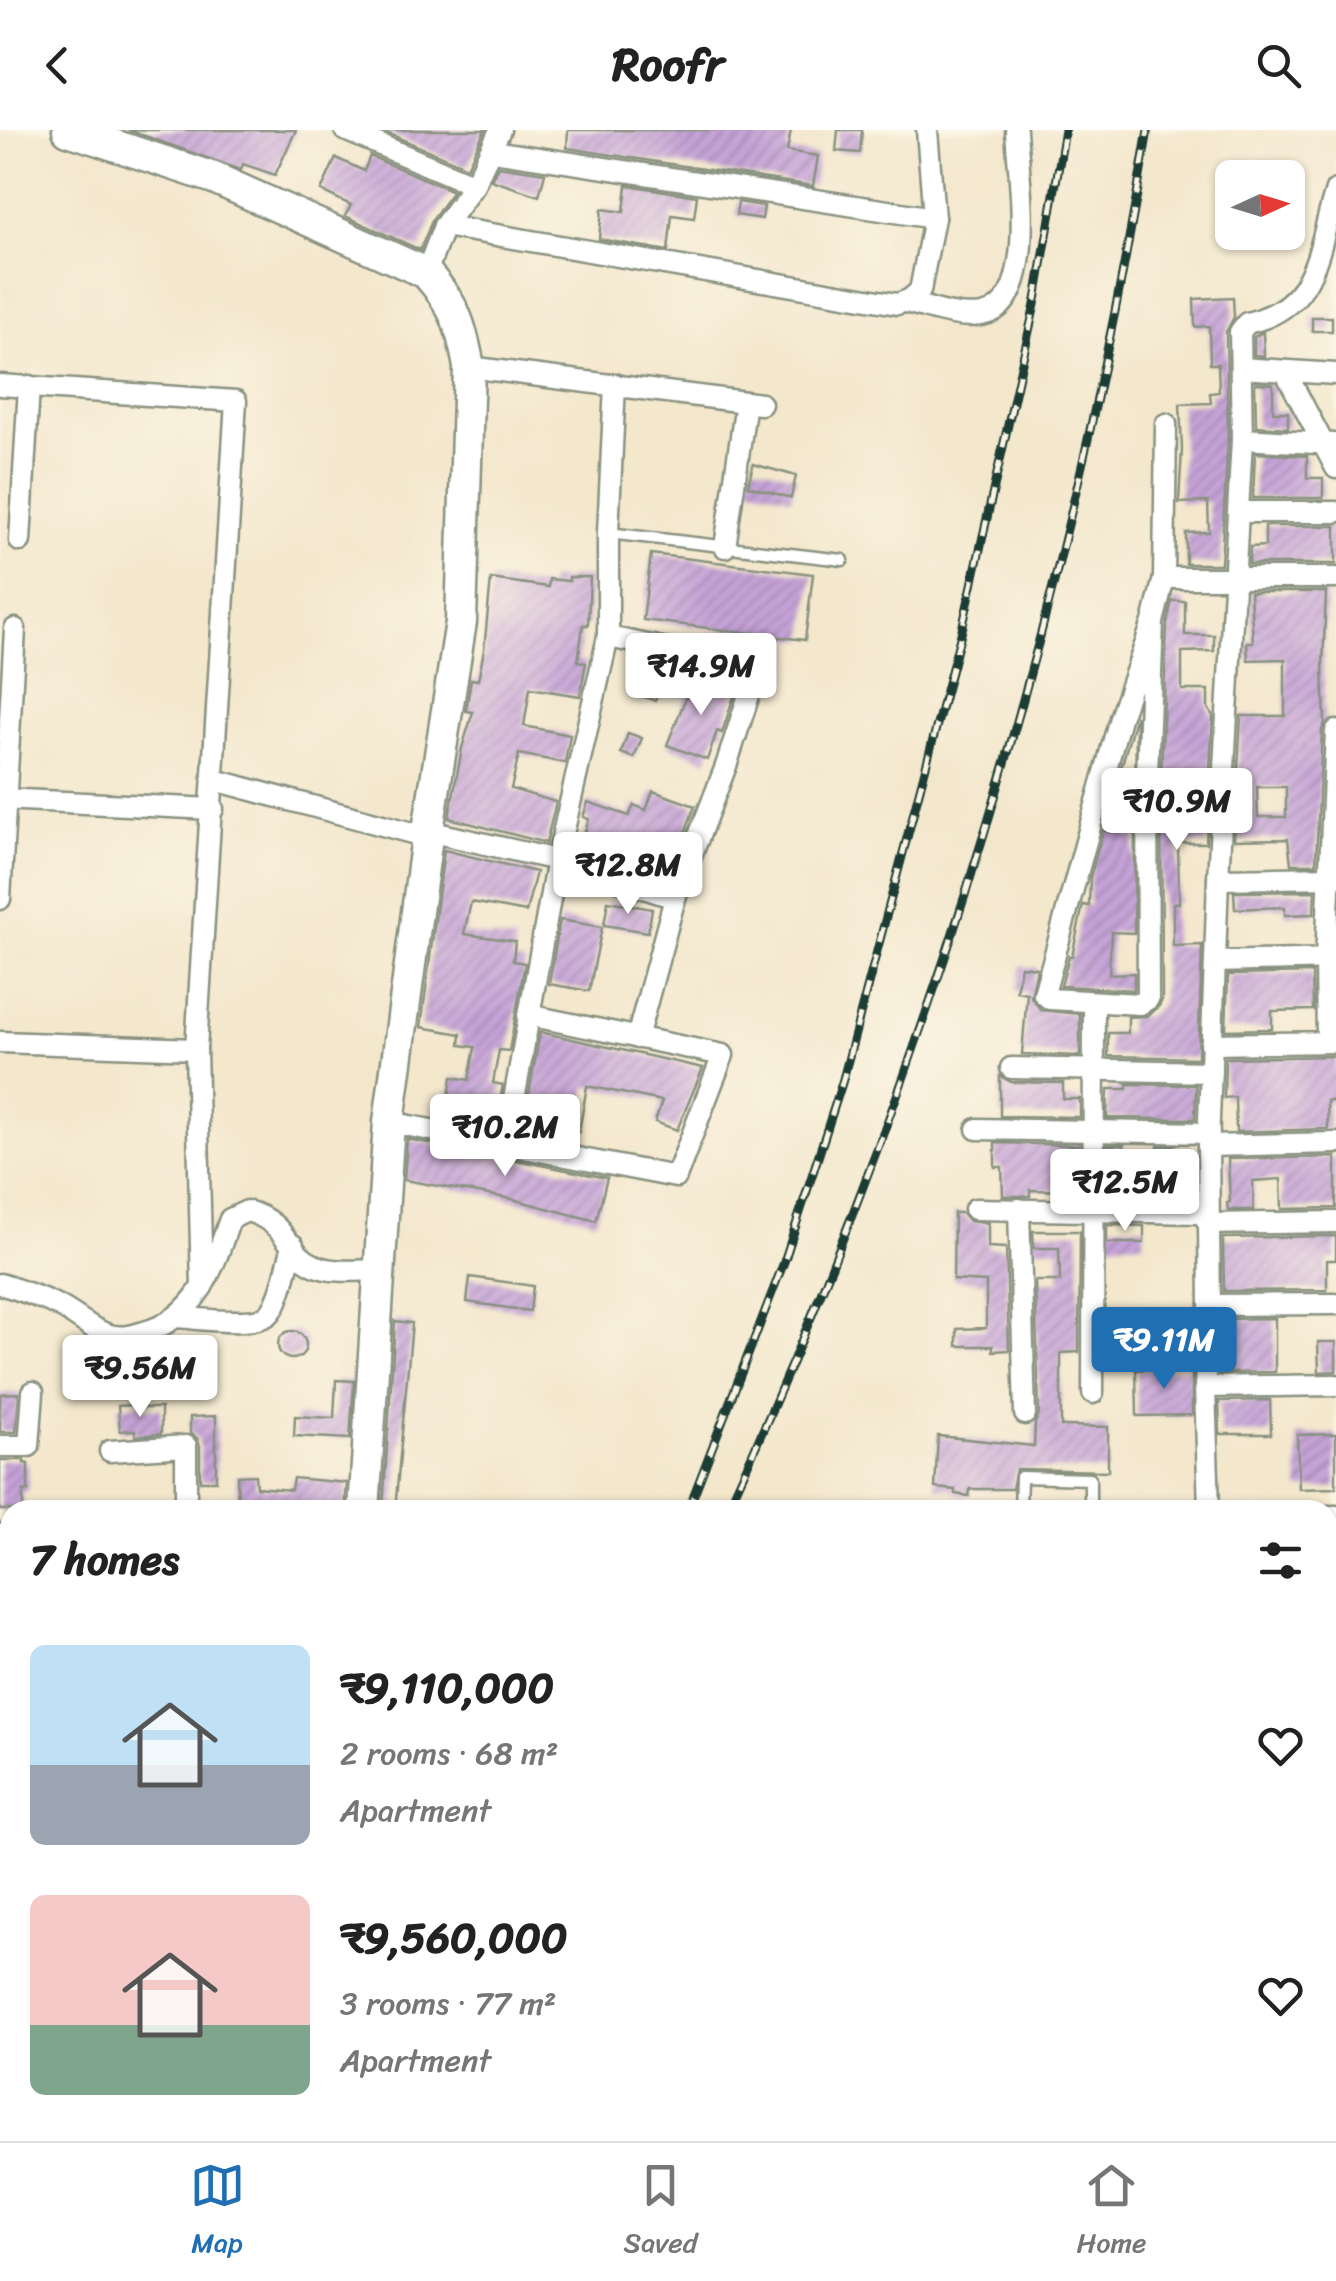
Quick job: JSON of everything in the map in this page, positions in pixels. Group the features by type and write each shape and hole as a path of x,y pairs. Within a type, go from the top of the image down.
{"street":[{"path":"68,130 214,178 426,273 450,300 462,328 468,367 461,622 427,834 388,1122 365,1500"},
{"path":"345,130 474,185"},
{"path":"426,273 444,226 474,185 500,130"},
{"path":"444,226 897,304 920,292 934,218 926,130"},
{"path":"906,302 974,316 1001,308 1012,293 1019,270 1021,231 1016,130"},
{"path":"493,151 934,218"},
{"path":"1209,1500 1204,1387 1210,1305 1209,1140 1218,879 1240,512 1242,326 1281,310 1302,292 1336,191"},
{"path":"468,367 753,403 725,547"},
{"path":"1241,368 1336,374"},
{"path":"1286,371 1330,444 1336,468"},
{"path":"0,384 236,401 196,1049 202,1287"},
{"path":"506,1144 557,860 608,637 615,384"},
{"path":"20,542 29,386"},
{"path":"1153,622 1146,820 1148,998 1140,1004 1050,999 1044,994 1120,718 1164,578 1166,424"},
{"path":"1242,440 1330,444"},
{"path":"1240,512 1336,512"},
{"path":"1164,578 1336,578"},
{"path":"0,899 15,629"},
{"path":"608,637 758,667 726,766 675,898 637,1038"},
{"path":"1212,1044 1331,1042 1336,731"},
{"path":"215,780 427,834 557,860 675,898"},
{"path":"4,799 213,810"},
{"path":"1218,879 1334,877"},
{"path":"1215,962 1331,959"},
{"path":"1093,1393 1094,1003"},
{"path":"388,1122 676,1177 722,1055 528,1015"},
{"path":"0,1042 196,1049"},
{"path":"1012,1068 1211,1072"},
{"path":"977,1129 1095,1130 1209,1140 1336,1143"},
{"path":"975,1209 1202,1214 1209,1224"},
{"path":"1019,1210 1025,1414"},
{"path":"0,1284 60,1306 105,1334 124,1338 153,1330 176,1316 202,1287 230,1219 247,1211 268,1217 301,1257 316,1266 378,1270"},
{"path":"1209,1224 1336,1222"},
{"path":"176,1316 256,1321 268,1316 293,1245"},
{"path":"1210,1305 1336,1304"},
{"path":"1204,1387 1336,1384"},
{"path":"0,1446 29,1446 33,1392"},
{"path":"110,1451 186,1446 186,1500"}],"lane":[{"path":"608,533 842,560"},
{"path":"1020,1500 1021,1477 1090,1478 1090,1500"}],"building":[{"path":"128,130 296,130 275,175 243,164 241,170"},
{"path":"380,130 485,130 467,167"},
{"path":"568,130 791,130 787,151 818,156 813,186 567,148"},
{"path":"838,130 862,130 860,153 836,151"},
{"path":"370,156 453,191 433,218 420,250 345,216 351,205 321,191 336,158 364,171"},
{"path":"498,166 545,173 539,196 491,180"},
{"path":"627,185 697,196 694,218 672,215 668,251 599,239 602,209 624,212"},
{"path":"738,202 764,206 762,219 736,215"},
{"path":"1233,297 1234,317 1226,332 1228,439 1221,564 1186,564 1186,533 1209,532 1208,502 1179,503 1180,404 1211,403 1210,393 1219,392 1218,364 1210,364 1209,326 1195,327 1194,299"},
{"path":"1312,317 1332,317 1332,331 1312,331"},
{"path":"1263,332 1264,356 1254,355 1254,337"},
{"path":"1255,383 1273,384 1273,412 1288,412 1288,428 1256,426"},
{"path":"1255,453 1307,456 1307,478 1323,478 1323,498 1253,498"},
{"path":"753,464 796,476 791,498 748,486"},
{"path":"1265,526 1336,526 1336,564 1249,564 1250,547 1265,546"},
{"path":"651,554 813,574 805,640 643,620"},
{"path":"569,577 590,577 588,625 583,625 578,661 586,663 580,696 530,688 524,726 570,735 565,763 519,754 511,789 556,802 546,843 449,818 473,712 466,711 471,679 478,680 484,650 491,579 548,587 549,579 569,581"},
{"path":"1250,592 1326,592 1325,723 1316,864 1291,864 1288,839 1234,840 1241,716 1285,716 1285,659 1248,660 1247,642 1253,642","holes":["1257,787 1286,787 1286,817 1258,817"]},
{"path":"1172,601 1185,601 1185,635 1214,635 1214,651 1182,652 1182,690 1208,690 1208,708 1213,716 1206,843 1178,843 1179,903 1173,903 1173,946 1202,945 1198,1058 1108,1056 1108,1033 1128,1033 1128,1017 1147,1016 1162,1000 1161,774 1167,624"},
{"path":"641,660 667,670 655,701 629,691"},
{"path":"694,677 735,693 722,733 717,731 707,760 667,745"},
{"path":"1136,715 1134,933 1111,932 1109,974 1134,973 1134,990 1061,986 1083,905 1089,906 1090,878 1103,831 1112,832 1112,800"},
{"path":"628,733 642,738 634,758 621,753"},
{"path":"653,791 695,806 667,881 579,851 589,819 583,817 588,802 629,816 634,805 646,810"},
{"path":"444,850 536,872 526,912 471,902 464,934 515,941 513,961 525,963 509,1051 499,1050 493,1083 503,1085 499,1105 449,1097 452,1077 469,1080 475,1047 460,1045 461,1034 421,1027"},
{"path":"1315,891 1314,914 1285,915 1285,907 1235,909 1234,892"},
{"path":"608,901 652,909 648,932 604,925"},
{"path":"560,920 602,927 589,991 549,984"},
{"path":"1021,966 1037,968 1031,997 1041,1010 1080,1014 1080,1056 1022,1054 1027,993 1016,991"},
{"path":"1312,973 1313,1010 1272,1011 1272,1029 1226,1030 1228,975"},
{"path":"540,1032 703,1068 677,1130 655,1122 662,1101 587,1086 579,1132 524,1122"},
{"path":"1336,1056 1336,1101 1327,1101 1328,1129 1236,1132 1235,1097 1224,1098 1225,1058"},
{"path":"1000,1076 1011,1082 1063,1083 1063,1099 1080,1099 1080,1117 1000,1116"},
{"path":"1127,1084 1196,1085 1195,1119 1107,1118 1108,1089 1127,1089"},
{"path":"407,1139 607,1178 596,1221 512,1199 404,1180"},
{"path":"995,1143 1080,1145 1080,1197 1072,1197 1072,1191 1030,1190 1030,1196 1003,1196 1002,1167 995,1167"},
{"path":"1107,1145 1124,1145 1124,1172 1158,1172 1158,1146 1174,1146 1174,1156 1194,1156 1195,1171 1175,1171 1175,1199 1107,1198"},
{"path":"1336,1157 1336,1208 1282,1209 1281,1179 1253,1181 1254,1210 1228,1210 1228,1159"},
{"path":"954,1213 962,1213 969,1221 988,1223 988,1247 1006,1248 1009,1350 957,1346 957,1329 986,1328 986,1282 953,1280"},
{"path":"1107,1225 1144,1226 1144,1243 1107,1243"},
{"path":"1033,1231 1080,1231 1079,1352 1061,1353 1061,1426 1108,1427 1108,1471 1016,1469 1012,1489 970,1489 969,1496 935,1488 938,1436 1034,1446 1039,1414 1035,1281 1060,1281 1059,1248 1034,1248"},
{"path":"1336,1236 1336,1260 1327,1260 1327,1290 1224,1291 1223,1238"},
{"path":"470,1277 533,1286 530,1311 467,1302"},
{"path":"1275,1318 1275,1372 1224,1373 1223,1319"},
{"path":"395,1321 412,1323 396,1500 384,1500"},
{"path":"292,1331 302,1335 306,1345 302,1355 292,1359 282,1355 278,1345 282,1335"},
{"path":"1318,1342 1336,1342 1336,1371 1319,1372"},
{"path":"1192,1368 1192,1415 1137,1416 1136,1370"},
{"path":"336,1380 354,1381 350,1439 294,1436 295,1416 334,1418"},
{"path":"19,1393 16,1432 0,1432 0,1394"},
{"path":"1270,1400 1271,1434 1220,1434 1219,1401"},
{"path":"144,1404 144,1408 161,1408 161,1434 135,1436 135,1430 120,1431 118,1406"},
{"path":"216,1416 216,1481 200,1481 200,1446 190,1433 190,1417"},
{"path":"1336,1434 1336,1488 1299,1489 1297,1435"},
{"path":"0,1460 24,1460 28,1464 28,1491 23,1492 23,1500 0,1500"},
{"path":"255,1475 256,1487 291,1490 293,1478 347,1483 346,1500 238,1500 237,1476"}],"railway":[{"path":"692,1500 784,1262 842,1083 961,634 1036,300 1065,130"},
{"path":"731,1500 800,1344 867,1176 929,1006 984,834 1034,661 1077,486 1116,309 1148,130"}]}
